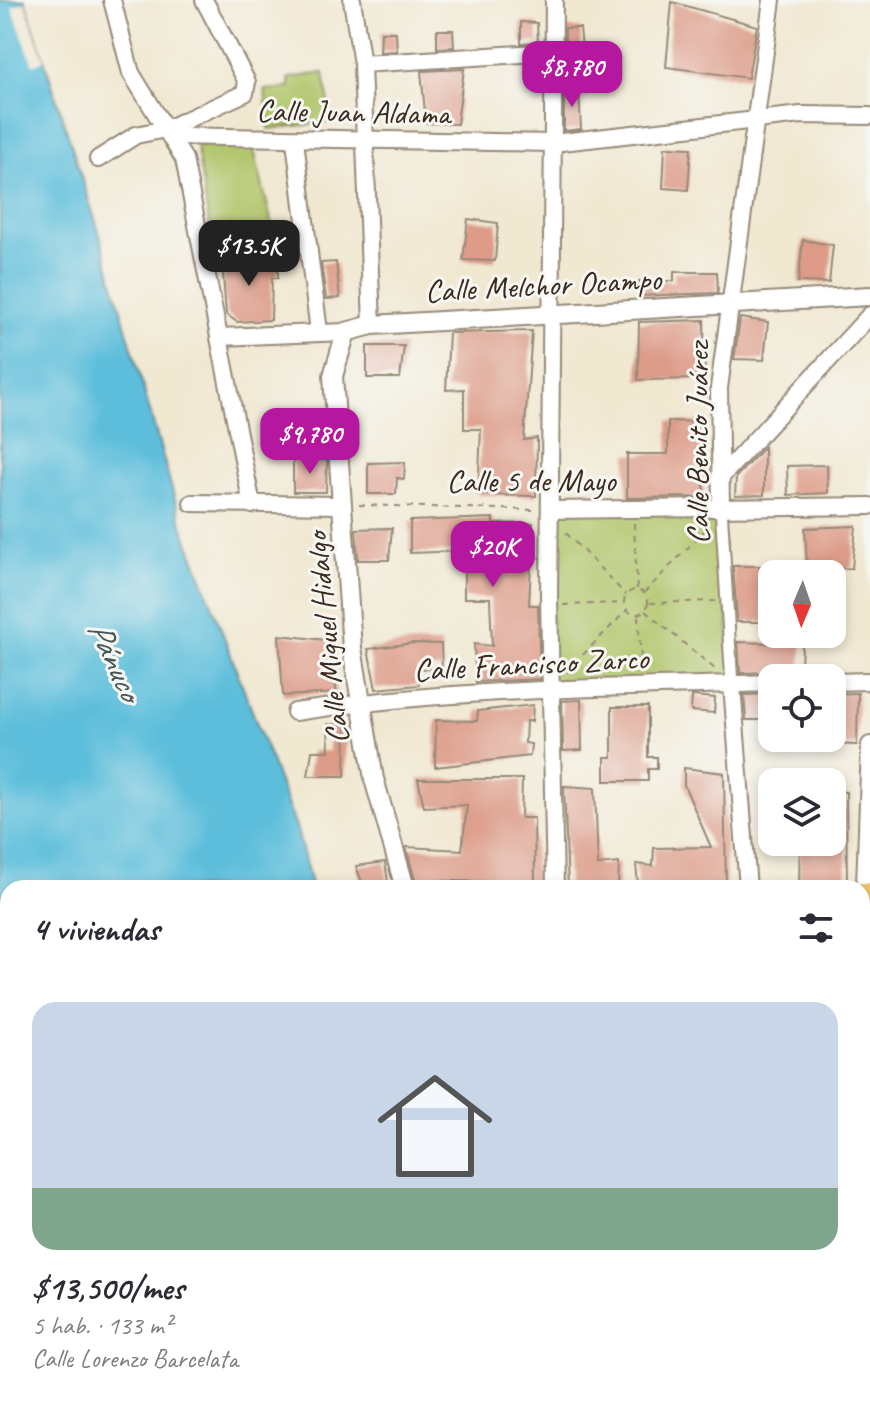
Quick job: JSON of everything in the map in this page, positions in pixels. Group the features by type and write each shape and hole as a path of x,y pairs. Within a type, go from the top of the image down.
{"street":[{"path":"112,0 131,73 184,159 252,505"},
{"path":"98,159 136,135 168,133 245,93 247,87 204,0"},
{"path":"352,0 362,64 367,259 372,325"},
{"path":"554,0 550,510 555,880"},
{"name":"Calle Benito Juárez","path":"747,880 727,680 719,512 719,388 772,0"},
{"path":"362,64 553,52"},
{"name":"Calle Juan Aldama","path":"168,133 295,141 553,143 801,115 870,116"},
{"path":"295,141 319,332"},
{"name":"Calle Melchor Ocampo","path":"219,337 346,332 372,325 870,296"},
{"path":"720,478 870,315"},
{"name":"Calle Miguel Hidalgo","path":"346,332 333,376 352,648 374,779 403,880"},
{"path":"192,503 343,505"},
{"name":"Calle 5 de Mayo","path":"550,510 719,512 870,506"},
{"path":"846,682 870,681"},
{"name":"Calle Francisco Zarco","path":"295,712 360,702 554,684 758,682"},
{"path":"867,880 870,745"}],"path":[{"name":"Calle 5 de Mayo","path":"343,505 550,510"},
{"path":"644,593 719,512"},
{"path":"634,520 637,590"},
{"path":"564,532 626,595"},
{"path":"637,590 644,593 648,603 645,611 638,614 627,610 624,603 626,595 637,590"},
{"path":"648,603 720,600"},
{"path":"554,605 624,603"},
{"path":"554,684 627,610"},
{"path":"645,611 727,680"},
{"path":"638,614 642,679"}],"green space":[{"path":"324,73 332,122 269,129 265,90 290,88 289,78"},
{"path":"196,145 253,146 275,237 212,242"},
{"path":"721,506 732,685 551,687 550,510"}],"water":[{"name":"Pánuco","path":"0,0 25,0 100,235 183,528 297,830 310,880 0,880"}],"pier":[{"path":"25,2 44,60 33,65 12,7"}],"building":[{"path":"672,2 757,26 748,78 666,67"},
{"path":"521,22 537,23 538,42 521,43"},
{"path":"565,28 580,28 582,48 565,49"},
{"path":"437,30 453,30 454,47 437,48"},
{"path":"381,32 396,32 397,51 380,52"},
{"path":"464,69 457,124 426,123 421,71"},
{"path":"564,87 579,88 581,129 564,131"},
{"path":"665,147 691,148 688,190 663,188"},
{"path":"468,219 498,223 495,261 463,260"},
{"path":"803,240 833,245 829,283 798,282"},
{"path":"277,257 278,278 272,278 271,320 237,322 226,314 222,261"},
{"path":"336,262 340,298 326,299 321,263"},
{"path":"674,272 717,272 718,293 639,296 639,281 674,281"},
{"path":"740,318 768,322 764,360 734,359"},
{"path":"704,320 705,379 638,380 639,322"},
{"path":"532,331 524,440 537,438 536,496 478,495 481,429 464,429 464,389 446,390 449,333"},
{"path":"367,346 404,346 400,378 367,378"},
{"path":"668,421 704,422 704,497 627,498 627,454 668,454"},
{"path":"764,447 764,495 735,496 736,477"},
{"path":"293,460 327,460 326,492 293,492"},
{"path":"405,462 404,479 397,478 396,494 368,494 368,463"},
{"path":"827,465 828,493 788,495 787,466"},
{"path":"493,518 493,524 533,523 529,605 538,605 540,679 476,682 474,644 492,646 490,598 464,598 464,551 410,553 410,521"},
{"path":"856,526 852,568 846,568 846,560 807,560 805,528"},
{"path":"392,528 389,560 358,560 356,529"},
{"path":"733,566 758,566 758,622 737,622"},
{"path":"279,635 335,641 336,693 283,696"},
{"path":"738,642 758,643 758,648 802,648 801,664 758,664 758,672 740,673"},
{"path":"413,643 441,644 442,668 417,669 419,685 376,689 368,649"},
{"path":"846,693 858,693 857,745 846,745"},
{"path":"758,694 758,720 746,720 744,695"},
{"path":"692,696 715,698 714,713 691,711"},
{"path":"581,700 582,750 563,751 562,701"},
{"path":"533,705 532,721 526,721 525,743 531,744 530,756 435,767 436,720 477,721 478,711"},
{"path":"612,707 648,707 648,757 657,757 657,769 648,769 648,781 605,781 605,757 612,757"},
{"path":"328,724 346,725 345,776 308,776 312,751 329,751"},
{"path":"684,768 724,773 726,880 638,880 636,864 653,866 654,848 711,847 684,785"},
{"path":"418,779 522,779 521,818 534,818 535,880 415,880 406,847 462,850 467,805 424,807"},
{"path":"564,786 595,788 598,865 619,863 618,880 568,880"},
{"path":"846,792 847,880 799,880 800,856 846,856"},
{"path":"385,862 388,880 361,880 356,866"}]}
